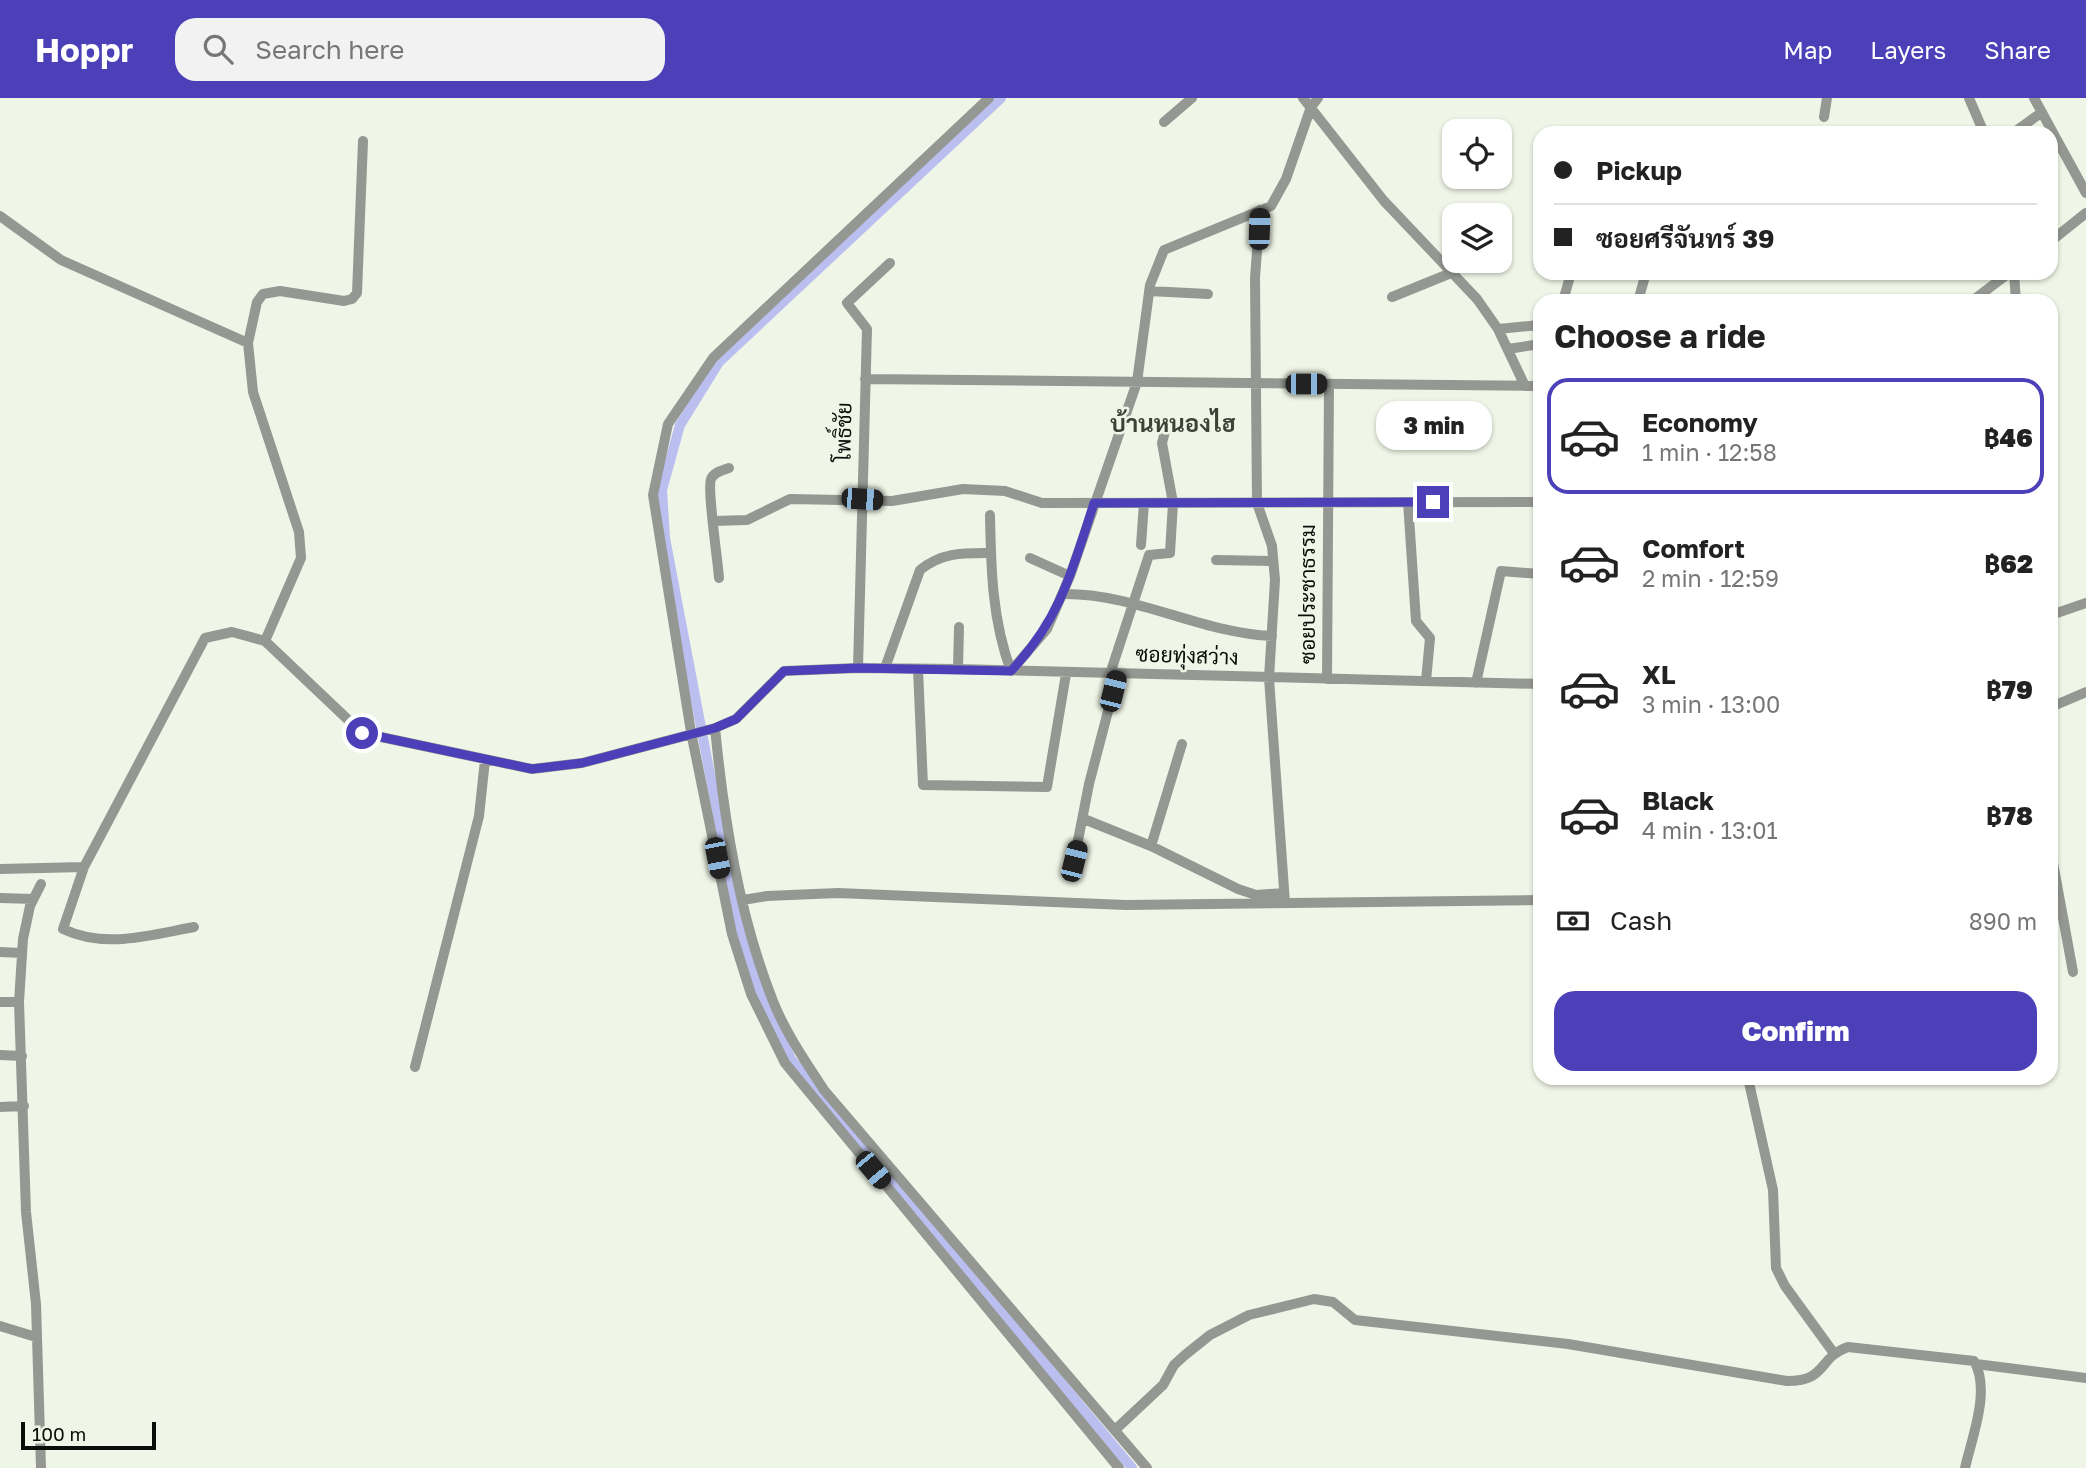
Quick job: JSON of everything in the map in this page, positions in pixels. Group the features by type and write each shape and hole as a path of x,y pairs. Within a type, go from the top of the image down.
{"street":[{"path":"989,98 713,358 668,424 653,495 703,730 732,934 751,994 785,1063 1119,1468"},
{"path":"1164,122 1192,98"},
{"path":"1303,98 1315,103 1384,201 1442,263"},
{"path":"1824,117 1827,98"},
{"path":"1969,98 1981,126"},
{"path":"2034,98 2049,126"},
{"path":"1011,671 1047,629 1070,576 1137,382 1149,291 1164,250 1271,206 1286,179 1315,103"},
{"path":"2023,126 2042,113"},
{"path":"194,927 108,941 80,937 63,929 84,867 205,638 232,632 265,641 301,558 299,532 253,392 248,343 257,302 264,294 280,291 344,301 352,299 357,293 363,141"},
{"path":"2058,142 2086,193"},
{"path":"1260,210 1255,278 1257,503 1272,546 1275,580 1269,678 1284,898"},
{"path":"2058,235 2086,213"},
{"path":"0,216 61,260 248,343"},
{"name":"โพธิ์ชัย","path":"858,668 867,329 848,303 890,263"},
{"path":"1392,297 1451,273 1477,299 1499,329 1525,386"},
{"path":"1982,294 2002,280"},
{"path":"1149,291 1208,294"},
{"path":"1499,329 1533,326"},
{"path":"1508,349 1533,345"},
{"path":"865,379 1533,386"},
{"name":"ซอยประชาธรรม","path":"1327,679 1329,384"},
{"path":"1074,861 1114,674 1149,555 1170,553 1173,503 1163,443 1167,424"},
{"path":"719,578 710,480 717,472 729,468"},
{"path":"714,521 747,520 790,499 892,501 963,489 1005,491 1042,503 1533,502"},
{"path":"1408,502 1416,621 1430,638 1426,681"},
{"path":"1141,545 1144,503"},
{"path":"990,515 996,618 1011,671"},
{"path":"885,668 920,570 932,559 953,553 991,553"},
{"path":"1030,558 1070,576"},
{"path":"1216,560 1272,561"},
{"path":"1476,682 1501,571 1533,573"},
{"path":"1063,594 1084,594 1135,603 1194,623 1272,636"},
{"path":"2058,613 2086,603"},
{"path":"958,669 959,627"},
{"name":"ซอยทุ่งสว่าง","path":"265,641 362,733 532,769 582,763 736,719 784,671 858,668 958,669 1066,674 1533,684"},
{"path":"918,669 923,785 1047,787 1066,674"},
{"path":"2058,704 2086,691"},
{"path":"703,730 720,780 754,947 774,1004 824,1090 1147,1468"},
{"path":"1151,846 1182,744"},
{"path":"415,1067 479,816 485,760"},
{"path":"1084,819 1151,846 1238,890 1284,898"},
{"path":"0,869 84,867"},
{"path":"41,884 33,899 22,953 19,1002 26,1212 36,1304 41,1468"},
{"path":"2058,890 2073,972"},
{"path":"743,900 767,896 838,893 1126,905 1284,898 1533,900"},
{"path":"0,898 33,899"},
{"path":"0,952 22,953"},
{"path":"0,1002 19,1002"},
{"path":"0,1055 22,1056"},
{"path":"1750,1085 1773,1191 1776,1268 1785,1286 1833,1352"},
{"path":"0,1107 24,1106"},
{"path":"1115,1430 1163,1385 1174,1365 1210,1335 1249,1314 1314,1298 1333,1302 1355,1320 1568,1344 1787,1381 1805,1381 1819,1373 1833,1352 1848,1347 1961,1359 1976,1364 2086,1378"},
{"path":"0,1326 36,1337"},
{"path":"1965,1468 1979,1408 1980,1372 1976,1364"}],"waterway":[{"path":"1001,98 719,362 680,425 662,490 665,538 739,927 759,990 791,1059 1132,1468"}],"district":[{"name":"บ้านหนองไฮ","path":"1173,424"}],"route":[{"path":"362,733 532,769 582,763 671,737 715,728 736,719 784,671 858,668 1011,671 1047,629 1063,594 1094,503 1433,502"}]}
